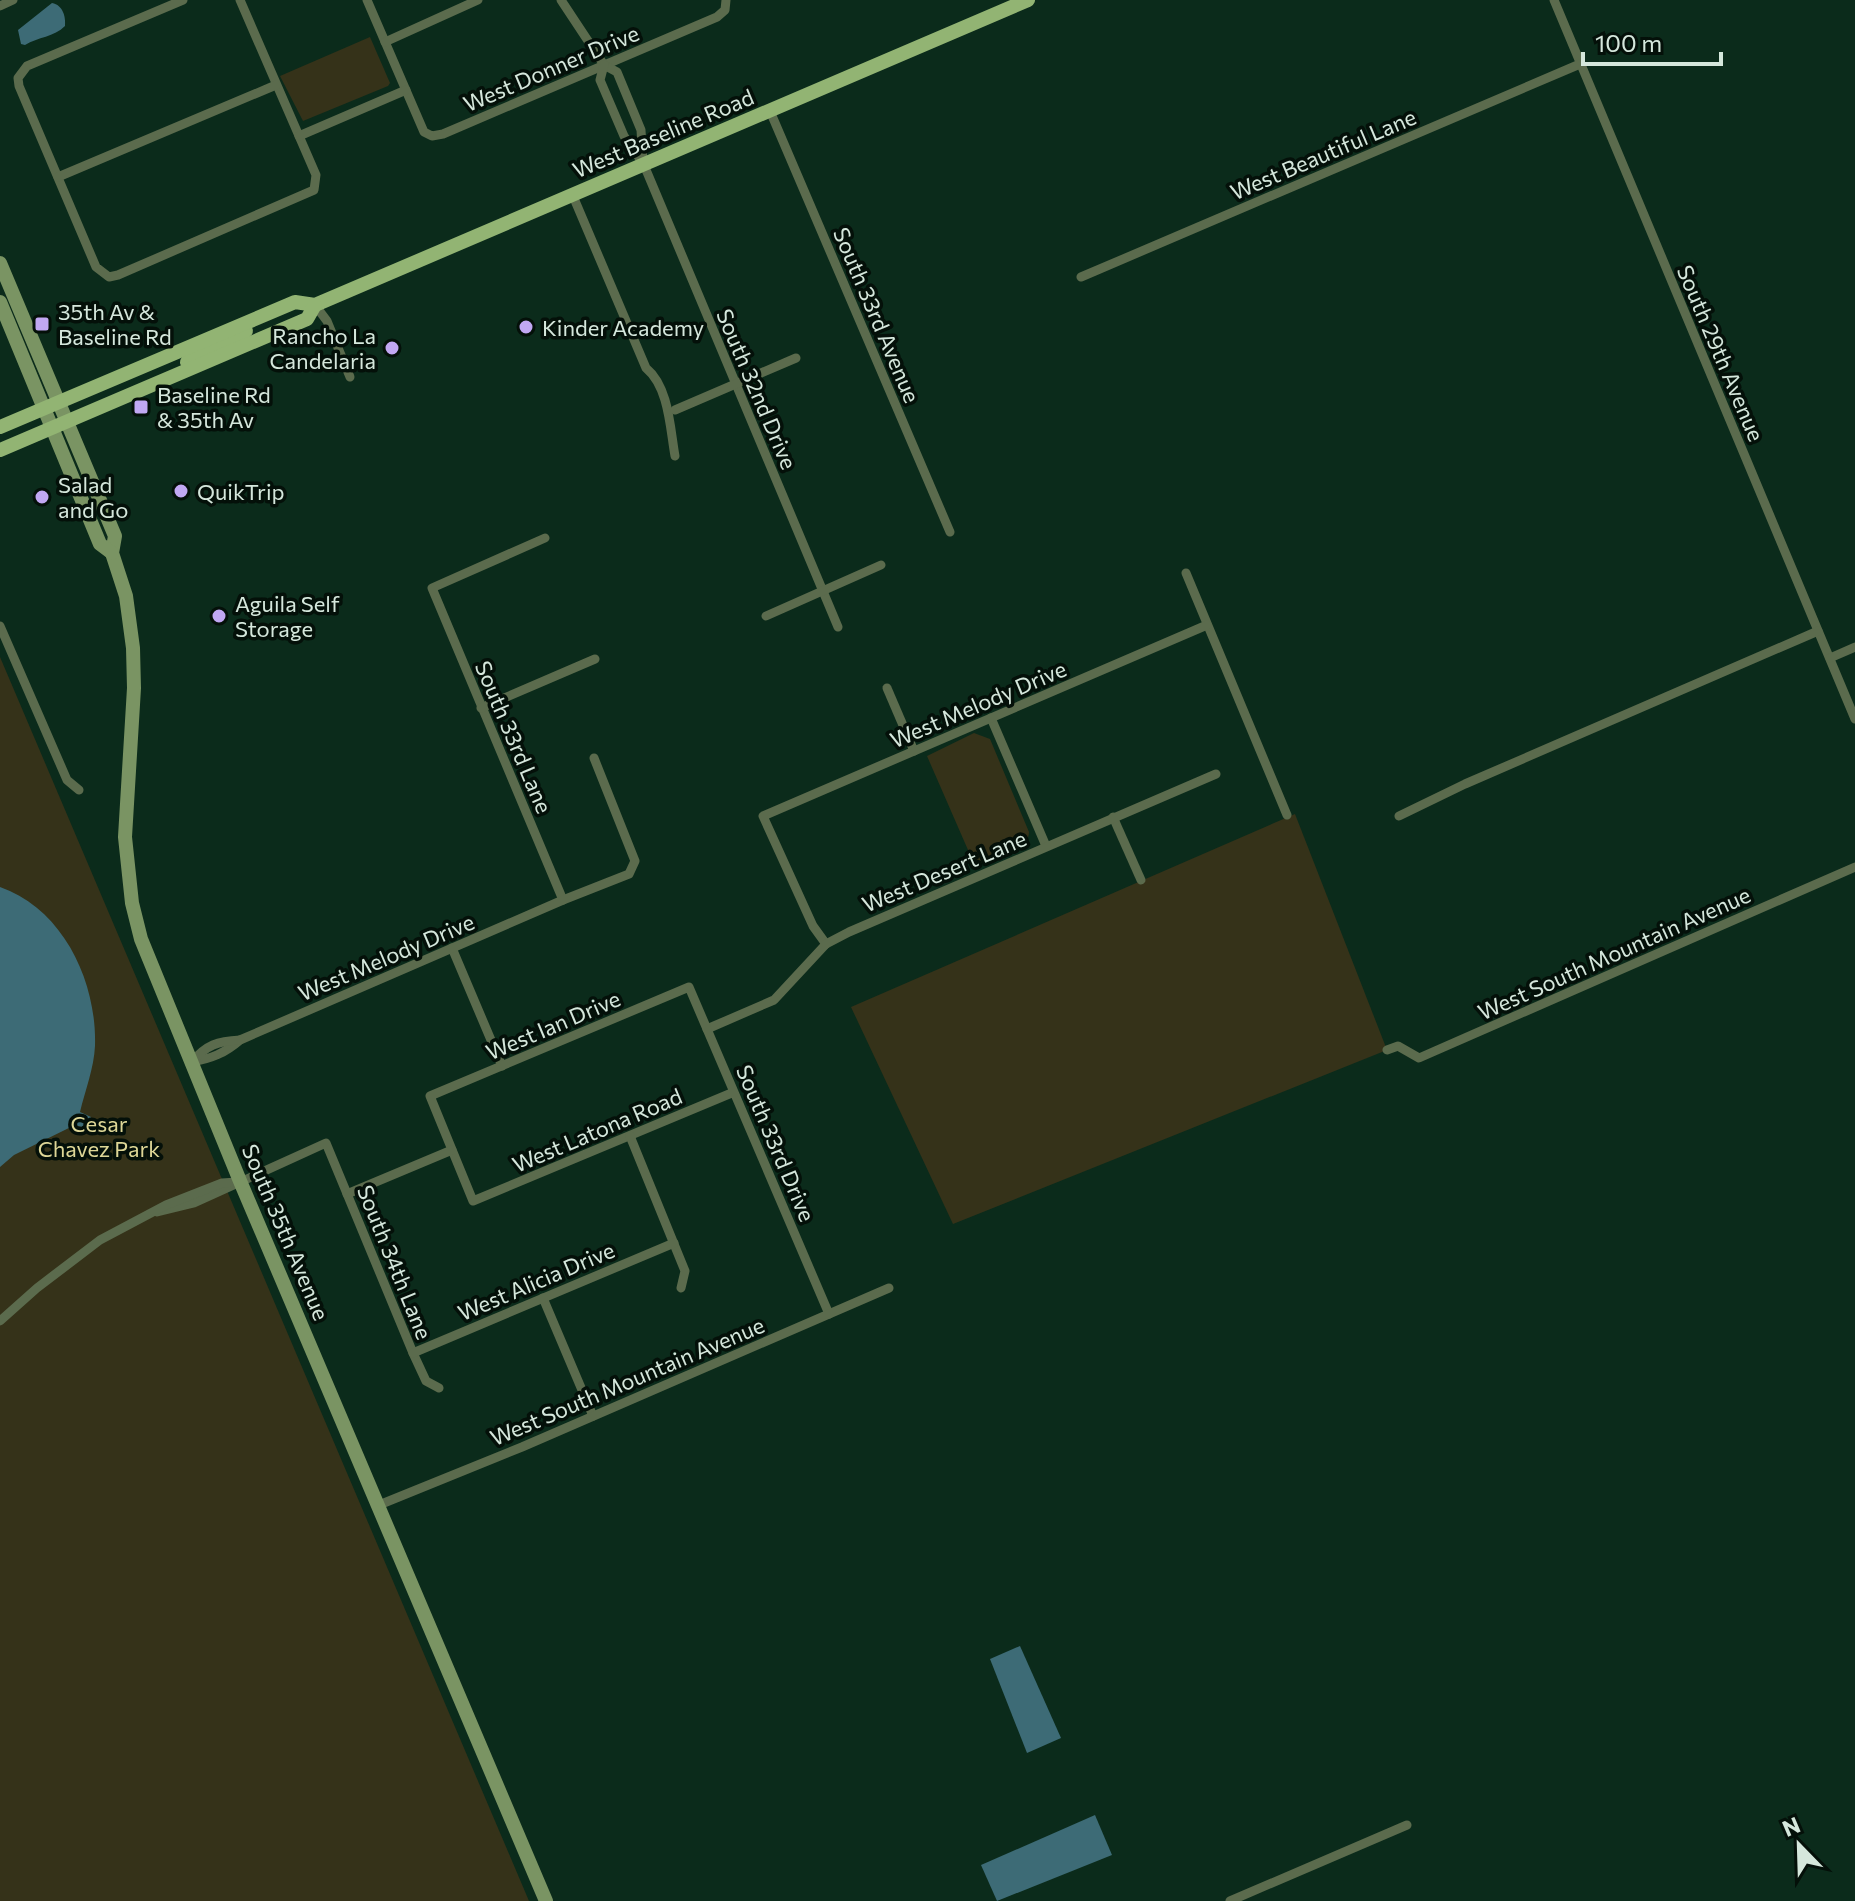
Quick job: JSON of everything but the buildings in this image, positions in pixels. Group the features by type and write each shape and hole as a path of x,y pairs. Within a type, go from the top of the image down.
{"main road":[{"name":"West Baseline Road","path":"0,427 264,314 295,302 315,305 1028,0"},
{"name":"South 35th Avenue","path":"0,263 100,544 112,553 126,596 133,648 134,688 125,837 132,903 141,939 240,1181 546,1901"},
{"name":"South 35th Avenue","path":"0,302 51,404"},
{"name":"West Baseline Road","path":"0,450 307,319 315,305"},
{"path":"185,371 189,360 245,332 264,314"}],"street":[{"path":"0,6 13,0"},
{"path":"183,0 160,4 27,66 21,72 19,86 96,267 109,277 314,190 316,175 240,0"},
{"path":"299,136 406,90 367,0"},
{"path":"385,42 478,0"},
{"path":"561,0 604,65 617,72 641,130 644,165"},
{"name":"South 29th Avenue","path":"1554,0 1855,719"},
{"name":"West Donner Drive","path":"406,90 424,132 432,136 443,134 717,17 725,5"},
{"name":"West Beautiful Lane","path":"1081,277 1580,64"},
{"path":"604,65 600,80 624,136 644,165"},
{"path":"58,177 276,85"},
{"path":"611,105 628,97"},
{"name":"South 33rd Avenue","path":"770,111 950,532"},
{"name":"South 32nd Drive","path":"644,165 838,627"},
{"path":"573,196 646,368 655,378 668,411 675,456"},
{"path":"315,305 327,321 350,377"},
{"path":"675,410 796,358"},
{"name":"South 33rd Lane","path":"545,538 432,588 563,900"},
{"path":"766,616 881,565"},
{"path":"1186,573 1287,815"},
{"name":"West Melody Drive","path":"826,944 813,926 763,816 1207,625"},
{"path":"0,626 67,780 79,790"},
{"path":"1399,816 1465,784 1818,631"},
{"path":"1830,658 1855,647"},
{"path":"481,708 595,659"},
{"path":"887,688 914,751"},
{"path":"991,718 1046,846"},
{"name":"West Melody Drive","path":"191,1062 207,1047 220,1041 240,1040 629,874 634,869 635,861 594,758"},
{"name":"West Desert Lane","path":"707,1029 774,1000 826,944 1216,774"},
{"path":"1113,817 1141,880"},
{"name":"West South Mountain Avenue","path":"1387,1050 1398,1046 1419,1058 1855,867"},
{"path":"452,948 502,1066"},
{"name":"South 33rd Drive","path":"689,987 829,1314"},
{"name":"West Ian Drive","path":"452,1150 430,1096 689,987"},
{"name":"West Latona Road","path":"452,1150 473,1201 734,1092"},
{"path":"630,1136 685,1271 681,1288"},
{"name":"South 34th Lane","path":"240,1181 326,1143 413,1353 426,1381 439,1388"},
{"path":"347,1194 452,1150"},
{"path":"0,1321 100,1240 157,1212 226,1191 240,1181"},
{"name":"West Alicia Drive","path":"413,1353 674,1243"},
{"name":"West South Mountain Avenue","path":"379,1505 889,1288"},
{"path":"543,1298 593,1416"},
{"path":"1230,1901 1407,1825"}],"green space":[{"path":"370,37 390,83 388,86 303,121 280,76"},
{"name":"Cesar Chavez Park","path":"0,657 529,1901 0,1901"},
{"path":"974,733 990,739 1029,832 1023,845 1016,850 975,866 927,756"},
{"path":"1295,814 1387,1050 953,1224 851,1007"}],"water":[{"path":"52,3 63,12 65,26 51,35 21,44 18,30"},
{"path":"0,887 22,897 42,912 72,950 90,997 95,1046 80,1112 91,1117 85,1128 75,1125 14,1155 0,1167"},
{"path":"1020,1646 1061,1738 1027,1753 990,1659"},
{"path":"1095,1815 1112,1855 997,1901 981,1865"}],"place":[{"name":"35th Av & Baseline Rd","path":"42,324"},
{"name":"Kinder Academy","path":"526,327"},
{"name":"Rancho La Candelaria","path":"392,348"},
{"name":"Baseline Rd & 35th Av","path":"141,407"},
{"name":"QuikTrip","path":"181,491"},
{"name":"Salad and Go","path":"42,497"},
{"name":"Aguila Self Storage","path":"219,616"}]}
